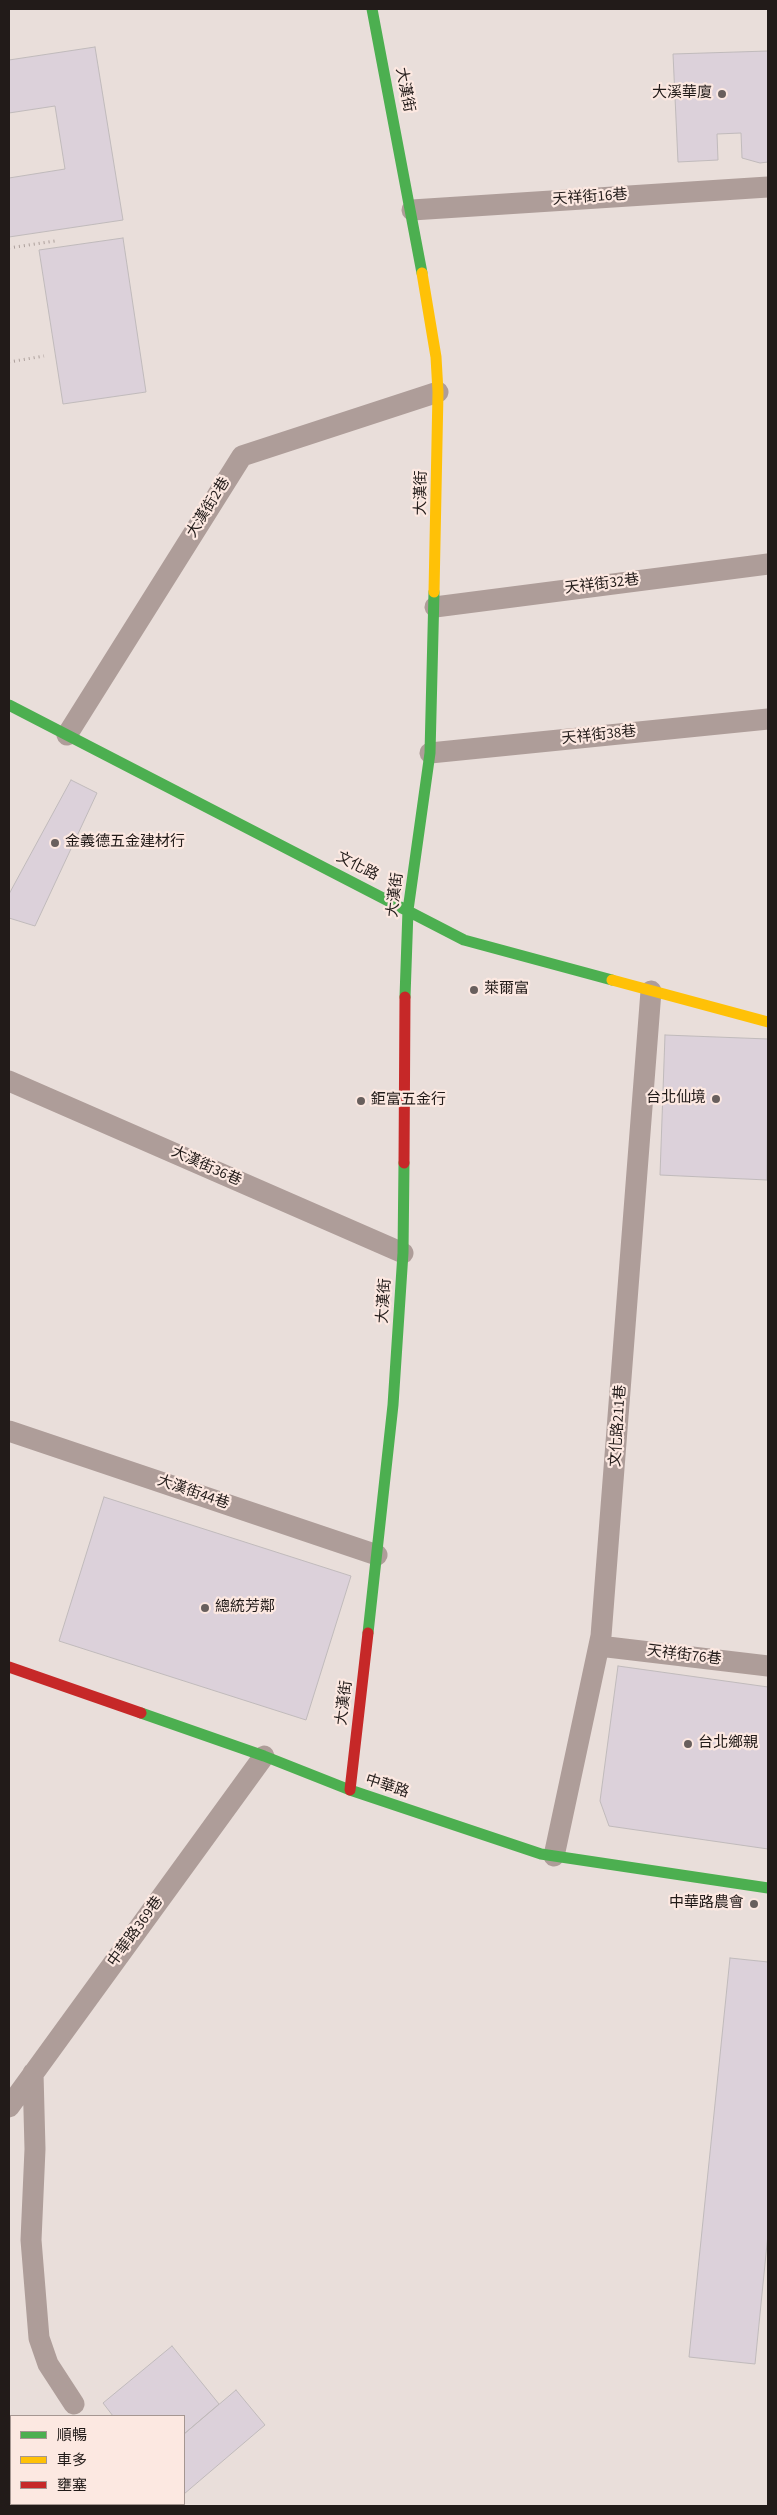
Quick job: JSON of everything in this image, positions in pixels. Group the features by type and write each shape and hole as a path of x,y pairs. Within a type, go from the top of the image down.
{"street":[{"name":"大漢街","path":"350,1790 393,1405 403,1253 405,963 408,910 430,753 435,607 438,392 436,357 412,210 372,9"},
{"name":"文化路","path":"9,705 464,940 768,1022"},
{"name":"中華路","path":"9,1667 264,1756 350,1790 541,1854 768,1888"}],"lane":[{"name":"天祥街16巷","path":"412,210 768,187"},
{"name":"大漢街2巷","path":"67,735 242,456 438,392"},
{"name":"天祥街32巷","path":"435,607 768,564"},
{"name":"天祥街38巷","path":"430,753 768,719"},
{"name":"文化路211巷","path":"554,1856 599,1646 617,1454 651,991"},
{"name":"大漢街36巷","path":"9,1081 403,1253"},
{"name":"大漢街44巷","path":"9,1430 377,1555"},
{"name":"天祥街76巷","path":"599,1646 768,1666"},
{"name":"中華路369巷","path":"9,2107 264,1756"},
{"path":"33,2073 35,2149 31,2240 39,2338 48,2364 74,2404"}],"path":[{"path":"9,248 54,241"},
{"path":"9,362 44,356"}],"building":[{"path":"95,47 123,220 9,237 9,178 65,169 55,106 9,113 9,60"},
{"name":"大溪華廈","path":"768,51 768,162 760,163 742,158 741,133 717,134 718,160 678,162 673,54"},
{"path":"123,238 146,392 63,404 39,250"},
{"name":"金義德五金建材行","path":"71,780 97,793 35,926 9,918 9,894"},
{"name":"台北仙境","path":"665,1035 768,1039 767,1180 660,1175"},
{"name":"總統芳鄰","path":"104,1497 351,1576 306,1720 59,1641"},
{"name":"台北鄉親","path":"618,1666 768,1687 768,1849 609,1826 600,1801"},
{"path":"730,1958 768,1962 768,2234 755,2364 689,2357"},
{"path":"172,2346 219,2404 185,2433 185,2415 112,2415 103,2403"},
{"path":"236,2390 265,2425 185,2493 185,2433"}],"traffic: fast":[{"path":"372,9 422,273"},
{"path":"405,997 408,910 430,753 434,592"},
{"path":"9,705 464,940 612,980"},
{"path":"368,1633 393,1405 403,1253 404,1163"},
{"path":"141,1713 264,1756 350,1790 541,1854 768,1888"}],"traffic: slow":[{"path":"422,273 436,357 438,392 434,592"},
{"path":"612,980 768,1022"}],"traffic: jam":[{"path":"404,1163 405,997"},
{"path":"350,1790 368,1633"},
{"path":"9,1667 141,1713"}],"place":[{"name":"大溪華廈","path":"722,94"},
{"name":"金義德五金建材行","path":"55,843"},
{"name":"萊爾富","path":"474,990"},
{"name":"台北仙境","path":"716,1099"},
{"name":"鉅富五金行","path":"361,1101"},
{"name":"總統芳鄰","path":"205,1608"},
{"name":"台北鄉親","path":"688,1744"},
{"name":"中華路農會","path":"754,1904"}]}
